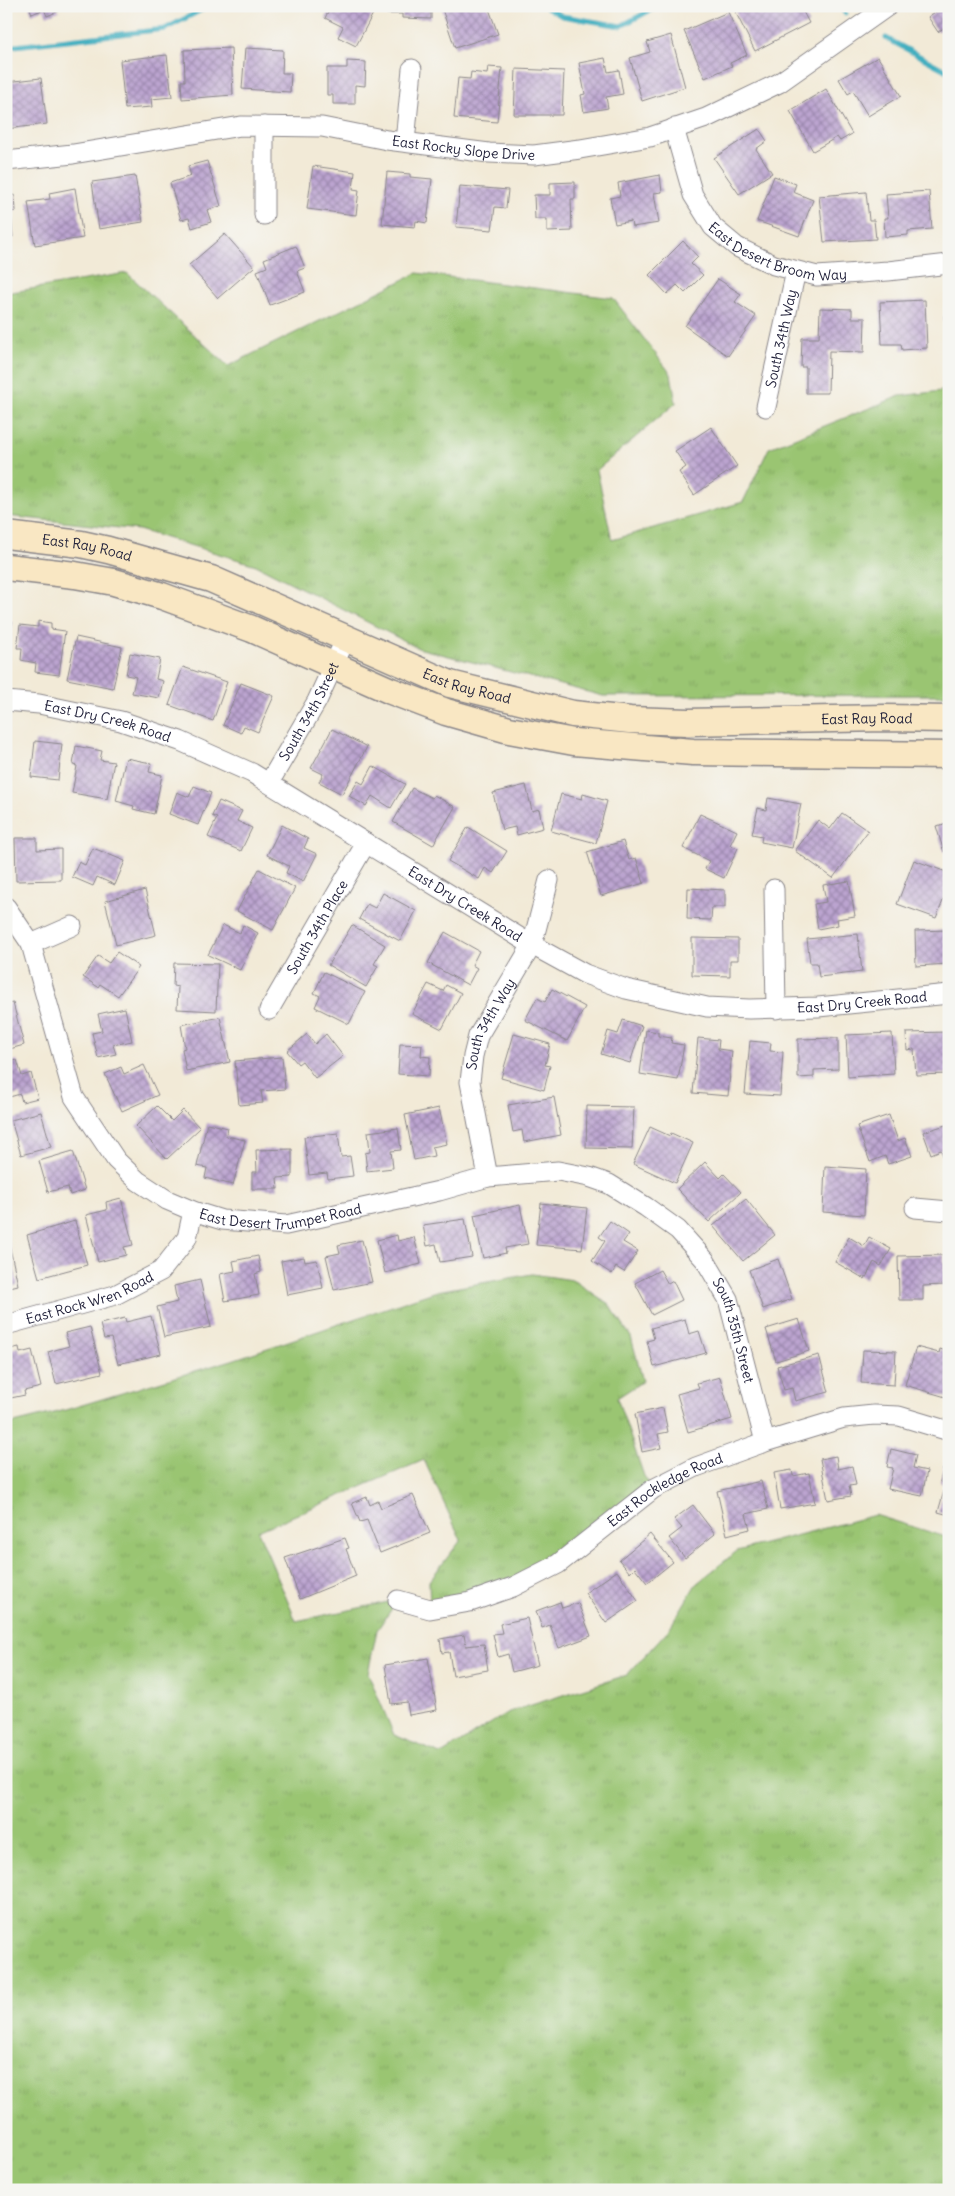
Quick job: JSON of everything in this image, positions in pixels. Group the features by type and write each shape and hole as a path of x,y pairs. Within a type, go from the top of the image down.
{"main road":[{"name":"East Ray Road","path":"6,535 99,548 202,576 450,684 573,714 630,720 688,722 885,718 949,719"},
{"name":"East Ray Road","path":"6,567 75,575 114,582 162,596 252,628 333,666 446,712 509,730 574,742 693,752 949,755"}],"street":[{"name":"East Rocky Slope Drive","path":"6,161 73,154 241,126 322,127 405,142 489,153 534,155 650,137 706,118 779,83 888,6"},
{"path":"405,142 412,70"},
{"path":"264,126 264,215"},
{"name":"East Desert Broom Way","path":"674,128 693,195 713,227 737,247 774,265 817,276 949,264"},
{"name":"South 34th Way","path":"766,406 796,271"},
{"name":"South 34th Street","path":"269,783 317,701 346,638"},
{"name":"East Dry Creek Road","path":"6,701 39,704 121,722 180,741 269,783 532,945 585,974 626,988 708,1007 776,1009 818,1007 949,994"},
{"name":"South 34th Place","path":"269,1010 366,843"},
{"name":"South 34th Way","path":"488,1177 470,1082 473,1056 478,1036 532,945 549,880"},
{"path":"774,889 776,1009"},
{"name":"East Desert Trumpet Road","path":"6,907 31,944 74,1097 116,1160 138,1181 167,1200 222,1220 286,1226 439,1191 488,1177 558,1171 588,1177 609,1184 678,1230"},
{"path":"31,944 72,926"},
{"path":"915,1208 949,1211"},
{"name":"East Rock Wren Road","path":"6,1325 115,1295 161,1271 187,1238 193,1211"},
{"name":"South 35th Street","path":"678,1230 705,1260 728,1299 765,1442"},
{"name":"East Rockledge Road","path":"398,1600 430,1609 470,1602 513,1587 558,1564 653,1489 696,1467 765,1442 844,1418 874,1415 899,1416 949,1431"}],"green space":[{"path":"127,273 228,366 417,273 613,298 671,374 676,403 597,470 612,540 743,502 769,448 900,396 949,390 949,695 603,696 418,648 256,565 139,530 6,516 6,293"},
{"path":"532,1274 573,1280 609,1304 631,1337 643,1381 617,1398 644,1476 653,1489 558,1564 430,1609 429,1581 461,1540 424,1460 258,1531 296,1621 398,1600 377,1630 368,1673 394,1735 441,1754 509,1712 627,1675 669,1629 696,1584 737,1551 875,1515 949,1538 949,2190 6,2190 6,1425 62,1411 232,1360 437,1291"}],"building":[{"path":"29,6 56,6 59,11 47,16 44,9 32,14"},
{"path":"331,6 377,6 356,46 338,37 343,27 325,18"},
{"path":"387,6 431,6 431,19 402,18 402,14 387,14"},
{"path":"441,6 488,6 498,34 455,48"},
{"path":"800,6 809,23 755,51 733,7"},
{"path":"944,6 949,6 949,32 945,27 938,32 928,17"},
{"path":"728,12 747,55 730,63 732,66 705,78 684,31"},
{"path":"671,35 685,87 642,101 630,58 650,52 647,42"},
{"path":"231,48 233,95 182,99 181,81 185,81 184,50"},
{"path":"245,48 283,50 282,73 291,73 290,92 242,89"},
{"path":"167,55 172,97 151,99 152,107 125,109 120,60"},
{"path":"878,57 901,96 868,116 853,91 848,94 839,79"},
{"path":"605,58 608,72 619,70 623,94 606,97 608,108 584,112 581,95 585,94 579,63"},
{"path":"347,61 366,62 365,86 355,85 355,104 333,104 333,95 327,95 327,68 347,68"},
{"path":"488,67 502,68 497,122 454,118 458,78 470,79 471,72 487,74"},
{"path":"516,69 564,71 562,115 514,115"},
{"path":"41,78 47,124 6,129 6,82"},
{"path":"826,89 852,134 840,141 837,137 813,151 790,111"},
{"path":"759,129 767,141 756,149 772,173 739,194 714,158"},
{"path":"207,161 221,206 207,210 211,222 192,228 189,218 181,220 170,183 191,176 188,166"},
{"path":"313,166 355,172 353,189 359,190 356,215 307,209"},
{"path":"387,172 410,174 410,177 432,179 427,223 416,221 415,227 382,224"},
{"path":"660,175 662,192 654,193 659,223 632,227 631,221 615,224 610,198 620,196 618,183"},
{"path":"135,176 143,222 99,229 92,182"},
{"path":"774,176 796,184 793,192 813,200 799,236 757,221"},
{"path":"575,182 575,199 571,199 572,231 547,232 547,219 535,219 534,195 550,195 550,183"},
{"path":"460,186 508,190 506,208 495,207 492,230 456,227"},
{"path":"75,188 83,238 35,245 28,202 50,199 49,193"},
{"path":"929,191 932,229 908,231 908,235 885,237 884,218 888,218 886,194"},
{"path":"866,192 869,220 874,220 876,239 824,242 819,196"},
{"path":"15,195 16,211 11,212 13,237 6,238 6,196"},
{"path":"225,234 254,267 218,298 189,265"},
{"path":"683,241 698,257 691,264 703,275 685,293 677,285 667,294 649,275"},
{"path":"296,246 305,268 297,271 305,292 270,305 257,271 267,267 264,259"},
{"path":"718,279 741,294 735,302 756,316 728,356 685,326"},
{"path":"925,300 927,348 902,350 901,344 882,344 880,302"},
{"path":"820,308 852,309 852,318 865,318 864,352 829,351 828,393 806,393 806,367 801,367 802,338 819,338"},
{"path":"949,315 949,349 947,349 944,316"},
{"path":"711,427 737,466 694,495 679,472 686,467 675,451"},
{"path":"6,621 12,622 8,661 6,661"},
{"path":"38,621 51,623 51,629 65,631 59,675 35,672 36,663 21,660 22,648 17,648 20,625 38,627"},
{"path":"76,637 122,647 113,688 67,679"},
{"path":"130,653 160,659 156,679 163,681 159,698 132,693 136,677 126,675"},
{"path":"183,667 227,682 213,721 169,705"},
{"path":"241,683 274,696 258,732 244,726 241,733 223,725"},
{"path":"332,729 367,747 342,794 319,782 323,774 311,768"},
{"path":"35,741 62,744 58,780 31,777"},
{"path":"76,746 102,751 100,760 114,762 107,799 72,793 77,766 73,765"},
{"path":"126,758 151,763 149,772 162,775 154,814 133,809 134,806 116,801"},
{"path":"373,766 405,784 391,808 372,796 366,806 349,796 358,781 363,784"},
{"path":"526,785 532,811 539,809 543,828 517,835 515,827 502,830 493,793"},
{"path":"194,786 211,793 198,825 169,814 177,792 189,797"},
{"path":"412,788 432,798 434,795 455,807 433,845 393,822"},
{"path":"561,794 582,799 583,794 607,801 596,843 551,831"},
{"path":"768,798 801,804 792,848 761,842 762,836 752,834 758,808 766,810"},
{"path":"219,801 242,811 237,821 252,828 241,851 208,837 217,818 212,816"},
{"path":"842,813 868,831 833,878 795,851 818,820 830,829"},
{"path":"700,814 737,831 730,845 738,848 724,878 705,869 709,861 683,848"},
{"path":"949,823 949,850 944,852 936,826"},
{"path":"282,825 308,839 304,848 317,854 303,882 286,873 289,866 267,855"},
{"path":"468,827 507,851 493,873 485,868 479,879 448,861"},
{"path":"15,838 37,838 37,850 61,849 61,880 16,881"},
{"path":"623,841 629,860 636,858 644,883 601,896 587,852"},
{"path":"93,848 125,861 115,885 97,877 93,886 72,877 79,862 85,865"},
{"path":"914,860 949,873 949,886 936,918 897,904"},
{"path":"259,869 295,888 273,930 237,911"},
{"path":"849,881 855,916 837,919 838,925 818,929 814,904 826,902 823,885"},
{"path":"688,888 725,890 725,907 712,907 711,920 687,919"},
{"path":"145,890 156,935 116,945 105,901"},
{"path":"383,893 416,911 400,941 359,919 367,904 375,908"},
{"path":"223,925 240,933 243,925 258,933 240,970 208,955"},
{"path":"352,925 385,945 374,964 378,966 366,987 328,965"},
{"path":"949,930 949,964 916,966 915,931"},
{"path":"445,932 479,951 472,965 477,968 468,985 428,963"},
{"path":"858,934 862,972 819,977 817,963 810,963 807,939"},
{"path":"692,938 738,939 738,960 730,960 730,976 692,975"},
{"path":"117,952 139,967 118,996 100,984 98,987 83,977 98,956 109,963"},
{"path":"174,963 218,964 216,1011 177,1009 178,987 173,986"},
{"path":"324,972 365,992 349,1024 315,1007 320,996 314,993"},
{"path":"428,984 443,991 446,985 461,993 442,1029 412,1014"},
{"path":"552,989 585,1007 567,1041 525,1020 537,998 545,1002"},
{"path":"13,1003 24,1045 6,1050 6,1004"},
{"path":"125,1008 132,1041 113,1045 116,1054 98,1058 92,1033 102,1031 98,1014"},
{"path":"220,1017 230,1062 186,1071 182,1049 185,1048 181,1025"},
{"path":"623,1020 642,1026 630,1063 601,1054 608,1031 618,1034"},
{"path":"646,1030 658,1032 658,1036 672,1038 671,1043 684,1045 678,1080 640,1074"},
{"path":"948,1032 949,1074 916,1075 914,1049 907,1050 906,1033"},
{"path":"892,1033 894,1074 848,1077 846,1035"},
{"path":"307,1034 315,1044 326,1034 343,1056 315,1078 302,1061 298,1064 287,1051"},
{"path":"514,1034 550,1044 545,1065 550,1066 544,1090 501,1078"},
{"path":"698,1038 719,1040 718,1049 732,1051 728,1096 693,1093"},
{"path":"838,1038 838,1069 814,1070 814,1077 798,1078 798,1039"},
{"path":"750,1041 771,1043 770,1051 783,1052 780,1096 745,1094"},
{"path":"400,1044 422,1045 421,1056 430,1057 429,1076 398,1074"},
{"path":"282,1057 285,1089 261,1091 263,1103 239,1105 235,1061"},
{"path":"17,1060 22,1076 31,1073 38,1098 22,1102 20,1094 6,1098 6,1063"},
{"path":"144,1065 158,1095 122,1111 105,1074 121,1067 124,1074"},
{"path":"554,1097 561,1135 524,1142 522,1130 513,1132 508,1105"},
{"path":"157,1106 172,1121 183,1110 200,1128 167,1159 136,1126"},
{"path":"587,1106 634,1107 632,1149 586,1148"},
{"path":"439,1108 447,1144 432,1147 434,1156 414,1160 405,1115"},
{"path":"41,1112 51,1147 21,1155 11,1120"},
{"path":"889,1115 898,1141 905,1138 912,1156 888,1164 885,1156 870,1162 857,1126"},
{"path":"207,1123 228,1128 226,1136 245,1140 233,1185 205,1178 207,1168 197,1166"},
{"path":"949,1124 949,1163 946,1164 941,1150 931,1154 923,1132"},
{"path":"650,1127 670,1136 671,1133 693,1143 675,1183 633,1164"},
{"path":"398,1128 401,1150 391,1151 393,1168 367,1171 365,1153 370,1152 368,1132"},
{"path":"338,1133 341,1157 350,1156 353,1176 328,1179 327,1173 309,1175 304,1137"},
{"path":"292,1149 292,1177 277,1178 278,1189 252,1189 252,1172 257,1172 256,1150"},
{"path":"73,1151 85,1190 70,1195 68,1187 48,1192 39,1161"},
{"path":"705,1162 720,1178 724,1174 741,1192 709,1222 677,1189"},
{"path":"825,1166 866,1169 864,1215 823,1212"},
{"path":"121,1198 133,1245 124,1247 126,1255 98,1262 86,1215 107,1210 106,1202"},
{"path":"746,1199 775,1235 743,1261 713,1226"},
{"path":"541,1203 587,1208 582,1249 536,1245"},
{"path":"520,1205 528,1244 505,1248 506,1253 483,1258 474,1215"},
{"path":"465,1219 472,1257 440,1262 436,1244 427,1246 423,1225"},
{"path":"75,1221 87,1265 39,1278 27,1235"},
{"path":"610,1221 629,1234 623,1242 638,1251 624,1272 616,1267 612,1274 592,1261 605,1241 599,1237"},
{"path":"397,1235 398,1241 414,1237 421,1264 385,1273 377,1240"},
{"path":"849,1237 864,1246 869,1237 891,1249 881,1266 874,1262 865,1279 835,1262"},
{"path":"6,1239 8,1239 18,1285 6,1288"},
{"path":"362,1240 372,1282 334,1290 326,1256 340,1253 338,1245"},
{"path":"944,1255 945,1285 923,1286 923,1300 899,1300 898,1256"},
{"path":"258,1256 261,1272 255,1274 259,1295 225,1301 220,1274 235,1271 233,1261"},
{"path":"304,1257 305,1262 317,1260 323,1288 287,1295 281,1261"},
{"path":"778,1259 792,1299 763,1309 749,1270"},
{"path":"660,1270 668,1284 673,1281 682,1300 652,1315 635,1283"},
{"path":"200,1280 211,1327 164,1337 157,1307 177,1302 174,1286"},
{"path":"151,1316 161,1354 118,1364 111,1338 104,1339 100,1324 125,1318 126,1322"},
{"path":"685,1319 689,1334 699,1331 706,1353 654,1367 647,1341 654,1339 651,1328"},
{"path":"799,1319 809,1351 776,1361 766,1329"},
{"path":"90,1327 102,1373 56,1384 48,1352 69,1346 65,1333"},
{"path":"19,1347 20,1353 32,1350 41,1387 24,1391 25,1395 6,1399 6,1350"},
{"path":"916,1347 939,1353 940,1349 949,1352 949,1398 905,1385"},
{"path":"863,1350 896,1351 894,1385 861,1383"},
{"path":"819,1355 829,1392 795,1401 792,1388 784,1390 777,1366"},
{"path":"720,1377 732,1419 688,1432 677,1394 699,1388 697,1383"},
{"path":"663,1408 668,1432 658,1434 661,1448 642,1452 635,1414"},
{"path":"891,1449 916,1455 913,1468 927,1471 922,1496 888,1489 893,1468 887,1467"},
{"path":"836,1456 838,1469 852,1466 856,1485 849,1486 851,1496 828,1500 820,1459"},
{"path":"944,1465 949,1466 949,1515 938,1512 946,1484 940,1482"},
{"path":"792,1470 793,1476 809,1473 815,1503 780,1509 774,1473"},
{"path":"761,1481 768,1509 746,1514 750,1529 727,1535 717,1491"},
{"path":"413,1495 430,1533 380,1553 367,1520 360,1522 352,1503 367,1497 370,1505 378,1501 381,1508"},
{"path":"693,1505 715,1534 685,1558 669,1538 682,1528 674,1519"},
{"path":"650,1534 673,1562 647,1583 635,1568 630,1573 619,1560"},
{"path":"345,1538 349,1548 346,1549 356,1576 300,1599 285,1558"},
{"path":"617,1571 638,1601 606,1623 585,1593"},
{"path":"560,1602 562,1608 578,1603 591,1636 559,1648 550,1625 542,1628 536,1611"},
{"path":"527,1618 538,1665 512,1672 508,1654 498,1657 493,1634 502,1633 500,1624"},
{"path":"464,1635 466,1646 484,1644 488,1670 453,1676 449,1652 442,1653 440,1639"},
{"path":"428,1658 437,1710 409,1715 407,1702 391,1704 385,1665"}],"waterway":[{"path":"6,47 165,29 209,6"},
{"path":"545,6 562,16 621,26 658,6"},
{"path":"840,6 845,13"},
{"path":"886,38 949,72"}]}
